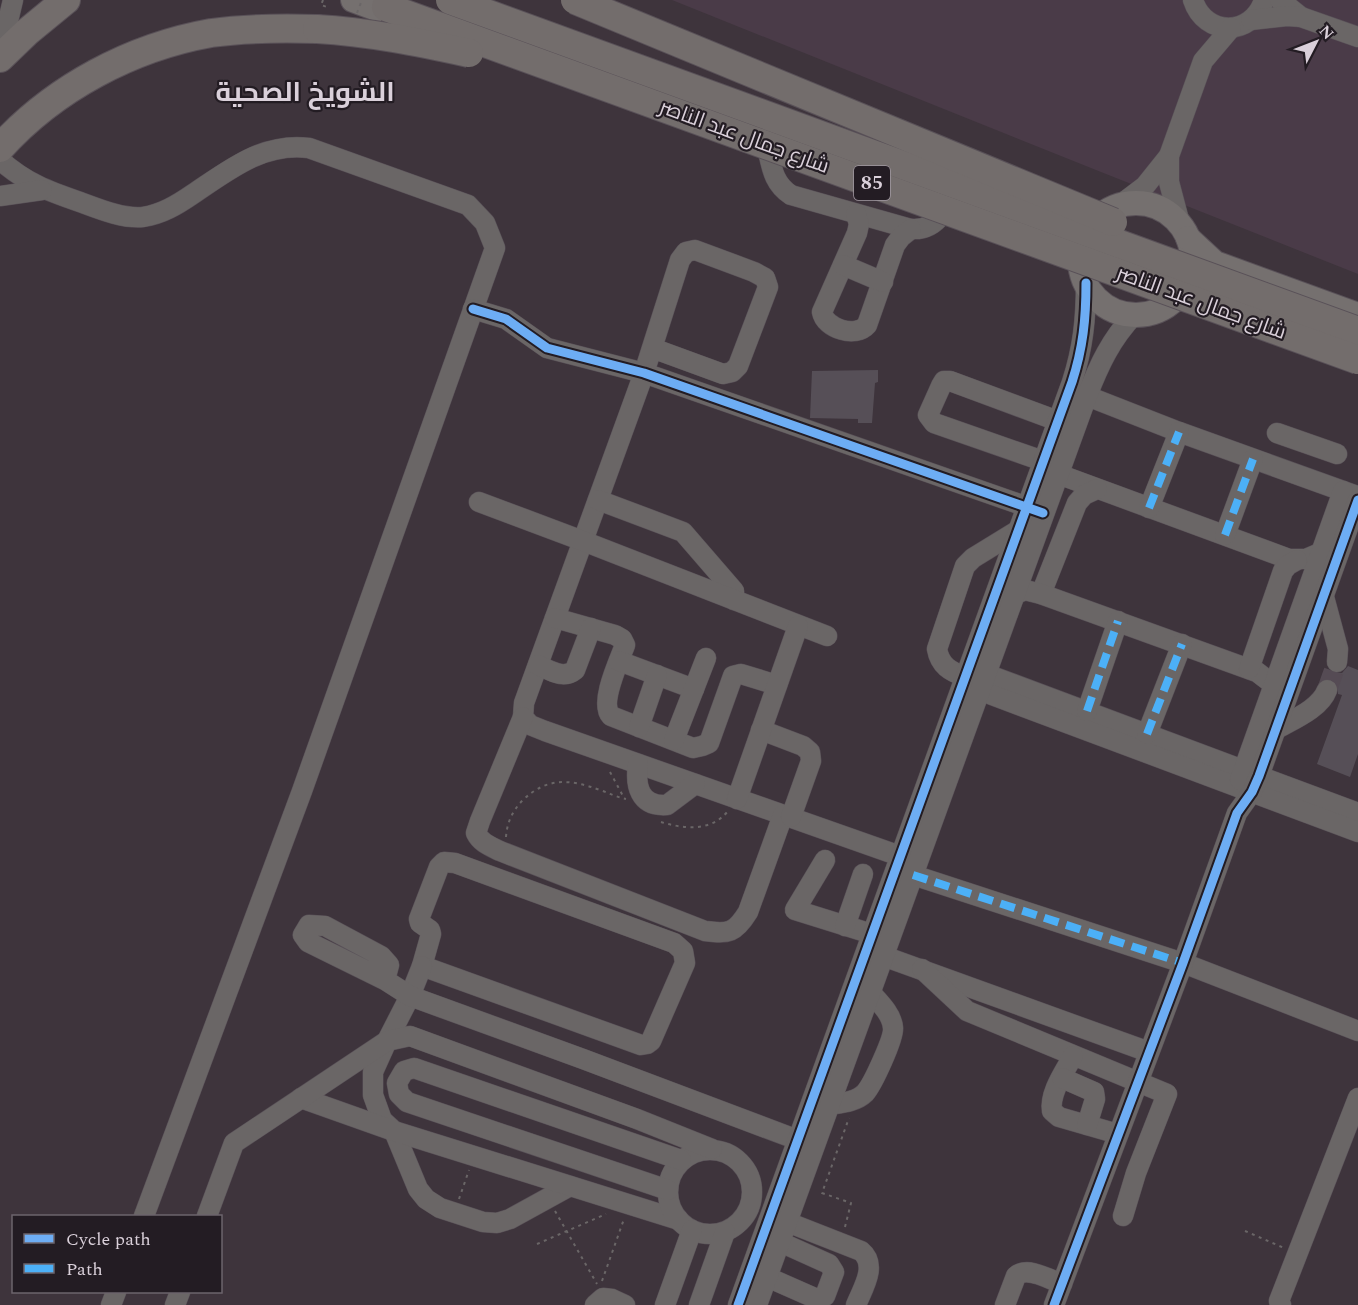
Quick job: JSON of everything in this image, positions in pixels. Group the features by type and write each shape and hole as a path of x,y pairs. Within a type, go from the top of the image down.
{"highway":[{"path":"0,57 66,0"},
{"name":"شارع جمال عبد الناصر","path":"450,0 1358,331"},
{"path":"575,0 1179,248 1237,274 1322,318"},
{"name":"شارع جمال عبد الناصر","path":"358,6 587,80 1358,360"},
{"path":"0,148 40,110 89,78 122,61 164,45 213,33 278,28 356,31 397,37 587,80"},
{"path":"1323,347 1358,369"}],"main road":[{"path":"486,0 1075,214 1094,214 1115,207 1139,203 1148,204 1166,212 1215,263 1358,315"},
{"path":"358,6 1055,255 1069,264 1096,298 1113,310 1144,315 1164,308 1181,294 1190,275 1192,254 1184,231"},
{"path":"1084,281 1080,260 1083,240 1094,222 1115,207"},
{"path":"1164,308 1192,310 1358,369"}],"street":[{"path":"0,57 13,0"},
{"path":"1197,8 1217,26 1231,28 1251,20 1261,9 1264,0"},
{"path":"1280,0 1301,17"},
{"path":"1197,8 1203,61"},
{"path":"1251,20 1287,16 1301,17 1358,37"},
{"path":"1115,207 1145,186 1169,156 1203,61 1231,28"},
{"path":"0,160 42,190 114,212 141,217 162,212 182,202 242,161 264,152 294,146 309,148 468,206 485,224 495,248 302,791 144,1215"},
{"path":"768,151 775,179 785,192 791,195 911,229 925,228 938,220 942,214"},
{"path":"1169,156 1169,182 1184,231"},
{"path":"0,196 42,190"},
{"path":"856,214 858,229 822,312 823,319 829,324 853,332 865,328 898,241 911,229"},
{"path":"652,348 723,374 732,372 738,366 768,287 765,278 695,250 686,252 680,260 644,373 524,703 523,717 476,833 484,843 504,852 705,930 726,933 733,931 748,912 811,761 810,752 803,746 761,730"},
{"path":"843,265 882,282"},
{"path":"1050,468 1058,421 1081,355 1084,326 1084,281"},
{"path":"473,309 506,319 547,348 644,373 1035,510"},
{"path":"757,1305 780,1242 776,1217 798,1140 874,946 910,864 1020,542 1035,510 1050,468 1087,396 1105,352 1134,315"},
{"path":"1058,421 950,381 944,381 940,386 928,415 934,423 1050,468 1097,489 1289,559 1306,559 1320,553"},
{"path":"1087,396 1353,496"},
{"path":"1149,508 1179,432"},
{"path":"1277,433 1337,454"},
{"path":"1298,475 1309,444"},
{"path":"1224,535 1253,459"},
{"path":"1041,594 1077,503 1084,495 1097,489"},
{"path":"1248,782 1275,730 1296,649 1308,614 1320,553 1353,496"},
{"path":"1308,614 1324,597 1353,496"},
{"path":"598,500 683,532 734,591 734,600"},
{"path":"479,502 826,636"},
{"path":"972,678 1014,595 1020,542"},
{"path":"1020,542 973,558 963,571 937,649 944,666 950,671 972,678 1087,711 1147,734 1248,782"},
{"path":"1249,669 1283,571 1297,560"},
{"path":"1014,595 1025,590 1041,594 1249,669 1264,676 1274,685"},
{"path":"1324,597 1338,649 1337,662"},
{"path":"555,618 622,639 625,645 606,706 611,716 693,748 709,743 734,676 741,674 777,685"},
{"path":"1087,711 1118,621"},
{"path":"737,799 798,626"},
{"path":"538,665 562,675 570,674 575,670 591,628"},
{"path":"1147,734 1182,644"},
{"path":"1054,1305 1183,963 1248,782 1274,685 1296,649"},
{"path":"674,740 706,658"},
{"path":"619,661 694,689"},
{"path":"639,727 657,675"},
{"path":"972,678 1355,822"},
{"path":"1275,730 1316,704 1327,690"},
{"path":"523,717 530,725 787,816 910,864 1183,963 1358,1031"},
{"path":"638,764 637,785 648,802 653,804 667,805 695,783"},
{"path":"825,860 795,910 845,926 874,946 922,969 1149,1052"},
{"path":"422,966 641,1045 651,1041 685,963 683,951 663,939 455,863 444,862 439,867 419,919 431,934 422,966 373,1072 373,1095 382,1120 394,1131 418,1189 426,1199 440,1208 483,1222 497,1223 510,1219 570,1186"},
{"path":"845,926 863,874"},
{"path":"738,1305 776,1217 829,1105 870,992 874,946"},
{"path":"922,969 967,1011 1167,1094 1136,1173 1123,1216"},
{"path":"385,980 410,996 798,1140"},
{"path":"483,1024 495,992"},
{"path":"829,1105 856,1098 864,1093 893,1035 891,1019 870,992"},
{"path":"583,1059 593,1028"},
{"path":"207,1215 234,1143 301,1098 387,1041 411,1036 728,1153 741,1163 750,1178 753,1194 739,1223 725,1232 708,1234 628,1205 394,1131 301,1098"},
{"path":"1073,1056 1051,1104 1052,1111 1059,1117 1118,1134"},
{"path":"668,1190 407,1102 399,1094 397,1083 404,1071 414,1068 681,1160"},
{"path":"1062,1078 1088,1087 1095,1092 1087,1125"},
{"path":"1281,1305 1279,1301 1358,1098"},
{"path":"685,1225 670,1206 668,1190 672,1173 681,1160 696,1152 712,1149"},
{"path":"1107,1163 1136,1173"},
{"path":"747,1210 776,1217 861,1251 867,1256 870,1269 856,1305"},
{"path":"665,1305 685,1225"},
{"path":"699,1305 725,1232"},
{"path":"767,1278 817,1299 825,1296 834,1272 829,1264 780,1242"},
{"path":"1005,1305 1016,1276 1020,1272 1026,1271 1062,1284"},
{"path":"595,1305 603,1298 625,1305"}],"path":[{"path":"321,5 324,0"},
{"path":"358,6 362,0"},
{"path":"504,852 506,832 513,810 533,790 543,784 555,782 579,785 626,799"},
{"path":"822,1193 856,1098"},
{"path":"455,1213 473,1156"},
{"path":"813,1190 851,1203 844,1230"},
{"path":"548,1198 599,1288 628,1205"},
{"path":"537,1244 628,1205"},
{"path":"1245,1231 1298,1254"}],"shaded area":[{"path":"672,0 1358,0 1358,274 1101,172"}],"building":[{"path":"878,370 872,423 858,423 858,419 810,418 812,371"},
{"path":"1348,666 1358,670 1358,754 1350,777 1317,764 1342,695 1338,694 1337,683 1329,679 1331,672 1342,673"}],"tunnel":[{"path":"1327,690 1337,662"}],"marked path":[{"path":"1149,508 1179,432"},
{"path":"1225,535 1253,459"},
{"path":"1087,711 1118,621"},
{"path":"1147,734 1182,644"},
{"path":"913,875 1183,963"}],"cycle path":[{"path":"738,1305 1072,382 1083,333 1086,283"},
{"path":"473,309 506,319 547,348 644,373 1043,513"},
{"path":"1054,1305 1237,813 1252,792 1259,776 1358,500"}],"district":[{"name":"الشويخ الصحية","path":"305,93"}]}
